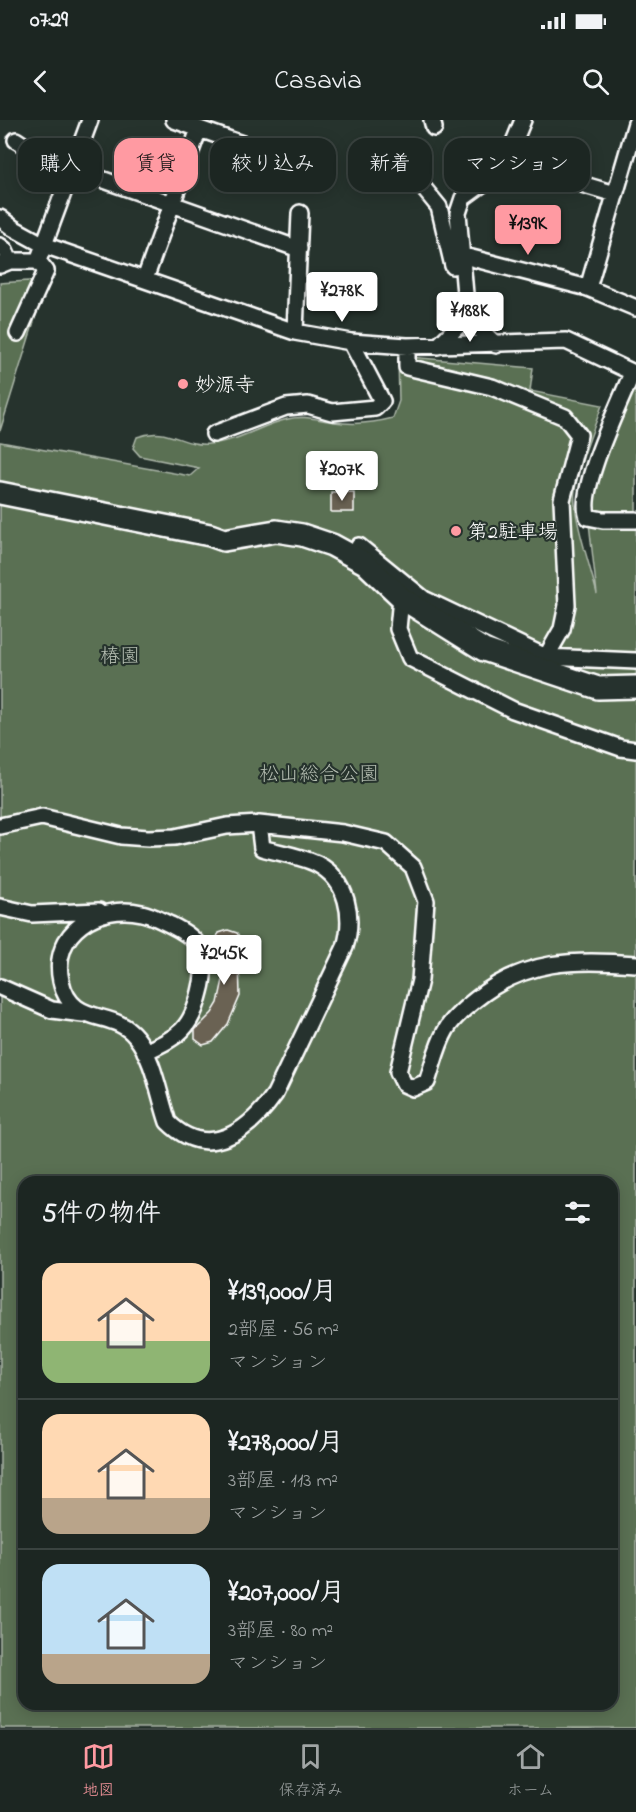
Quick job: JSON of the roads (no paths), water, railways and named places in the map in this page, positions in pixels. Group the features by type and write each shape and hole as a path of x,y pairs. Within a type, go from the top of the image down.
{"street":[{"path":"174,120 225,138"},
{"path":"516,138 523,120"},
{"path":"80,138 84,123"},
{"path":"588,288 636,123"},
{"path":"145,279 199,129"},
{"path":"102,182 172,204 299,249"},
{"path":"590,187 615,194"},
{"path":"38,261 65,192"},
{"path":"427,192 439,207 458,289 467,317 496,345"},
{"path":"467,317 458,213 463,198 471,192"},
{"path":"295,332 300,213"},
{"path":"0,218 44,245 295,332 351,342 406,346 496,345 566,341 634,374 590,478 584,509 588,517 595,519 636,520"},
{"path":"0,246 5,250 5,263 38,261"},
{"path":"460,255 588,288 636,308"},
{"path":"18,333 46,271 38,261"},
{"path":"438,346 467,317"},
{"path":"214,434 286,407 308,405 332,412 375,408 382,401 351,342"},
{"path":"406,346 407,367 492,387 565,417 579,435 562,500 567,605 562,629 546,657"},
{"path":"0,493 210,535 224,540 276,531 302,535 332,545 364,563 403,599 484,650 598,688 636,687"},
{"path":"359,546 424,599 546,657 636,661"},
{"path":"403,599 400,598 398,608 398,629 411,658 513,710 621,748 636,750"},
{"path":"0,826 42,817 121,836 148,838 175,837 226,826 259,824 375,838 406,858 419,878 427,913 420,980 399,1070 399,1077 408,1087 418,1088 427,1082 446,1029 464,1009 509,977 561,962 589,960 636,964"},
{"path":"0,987 51,1010 83,1014 122,1027 135,1035 145,1052 168,1122 181,1133 196,1139 213,1140 237,1132 262,1112 275,1094 345,947 350,930 350,913 345,896 336,881 317,864 262,848 259,824"},
{"path":"0,907 50,914 114,911 141,913 179,929 197,944 205,974 190,1025 165,1043 145,1052"},
{"path":"83,1014 72,1005 63,988 59,969 62,950 78,926 95,916 114,911"}],"place":[{"name":"妙源寺","path":"183,384"},
{"name":"第2駐車場","path":"456,531"}],"park label":[{"name":"椿園","path":"120,655"},
{"name":"松山総合公園","path":"319,773"}]}
